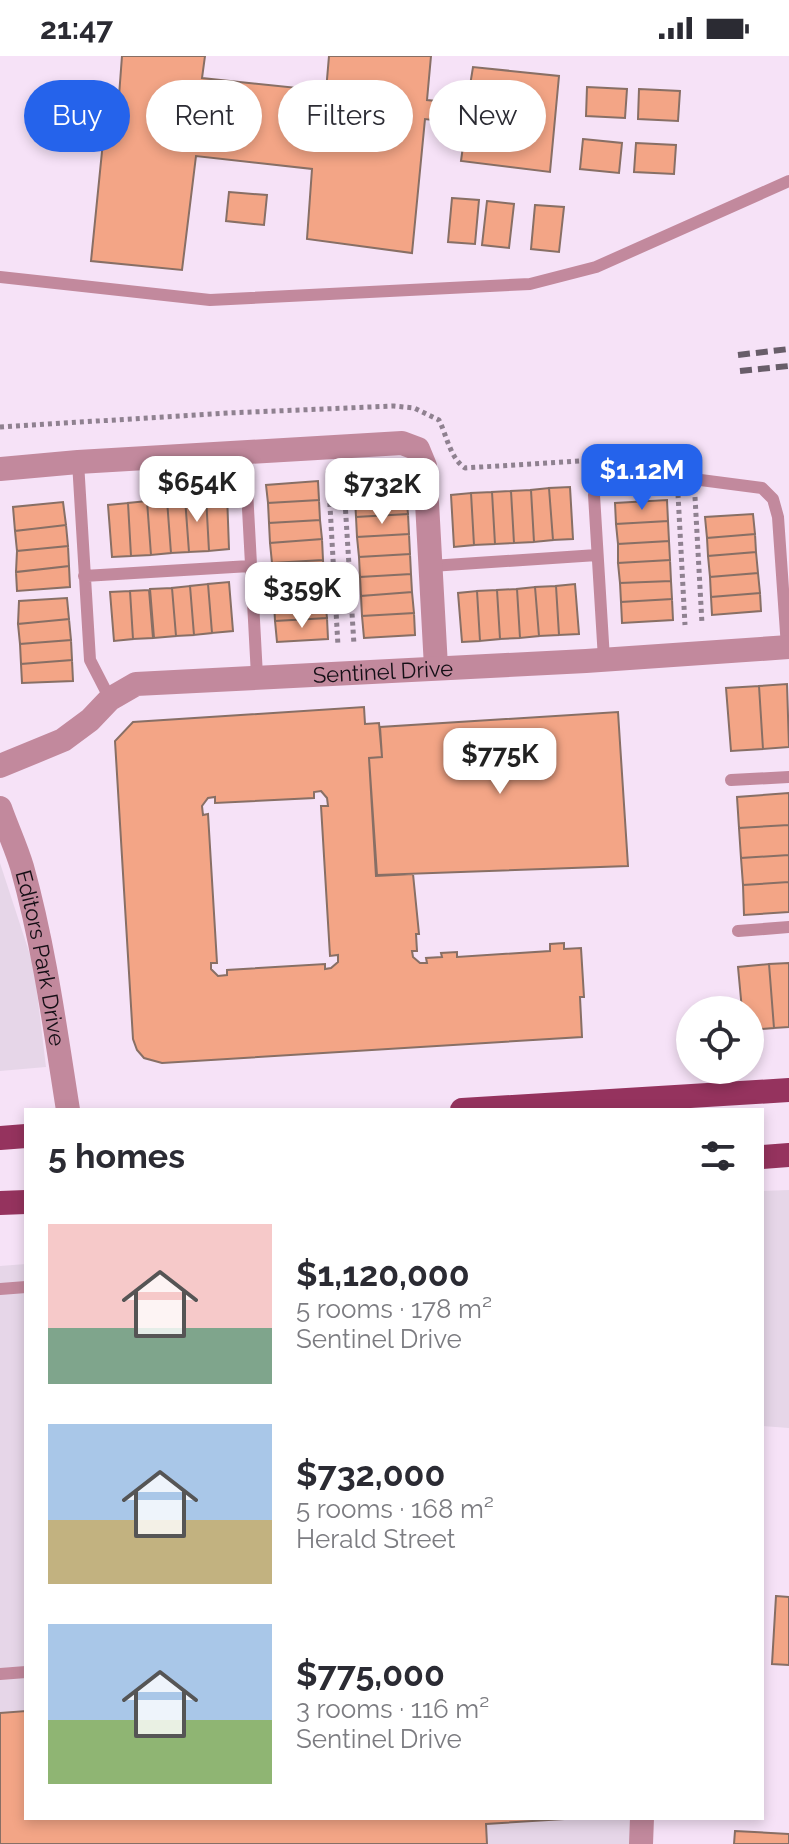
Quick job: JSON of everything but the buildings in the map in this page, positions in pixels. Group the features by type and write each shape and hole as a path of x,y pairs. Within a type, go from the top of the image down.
{"main road":[{"path":"495,1108 789,1090"},
{"path":"0,1138 24,1136"},
{"path":"764,1157 789,1155"},
{"path":"0,1203 24,1202"}],"street":[{"path":"0,469 402,443 418,449 425,466 436,667"},
{"name":"Sentinel Drive","path":"0,766 63,740 90,720 110,699 136,684 788,647"},
{"name":"Editors Park Drive","path":"0,808 21,863 35,917 48,977 68,1108"},
{"path":"641,1844 642,1820"}],"lane":[{"path":"0,277 210,300 530,284 596,267 789,181"},
{"path":"245,453 257,676"},
{"path":"78,462 90,660 110,699"},
{"path":"604,659 594,495 602,478 624,470 762,488 773,499 778,517 788,647"},
{"path":"431,566 597,555"},
{"path":"84,576 250,566"},
{"path":"731,780 789,777"},
{"path":"738,931 789,927"},
{"path":"0,1289 24,1287"},
{"path":"0,1674 24,1672"}],"path":[{"path":"327,465 338,646"},
{"path":"343,465 354,645"},
{"path":"677,477 685,625"},
{"path":"695,480 702,624"}],"shaded area":[{"path":"0,863 34,967 46,1067 0,1071"},
{"path":"789,1190 789,1428 764,1426 764,1191"},
{"path":"24,1264 24,1820 642,1820 641,1844 0,1844 0,1266"}],"railway":[{"path":"738,355 789,349"},
{"path":"740,371 789,366"}]}
